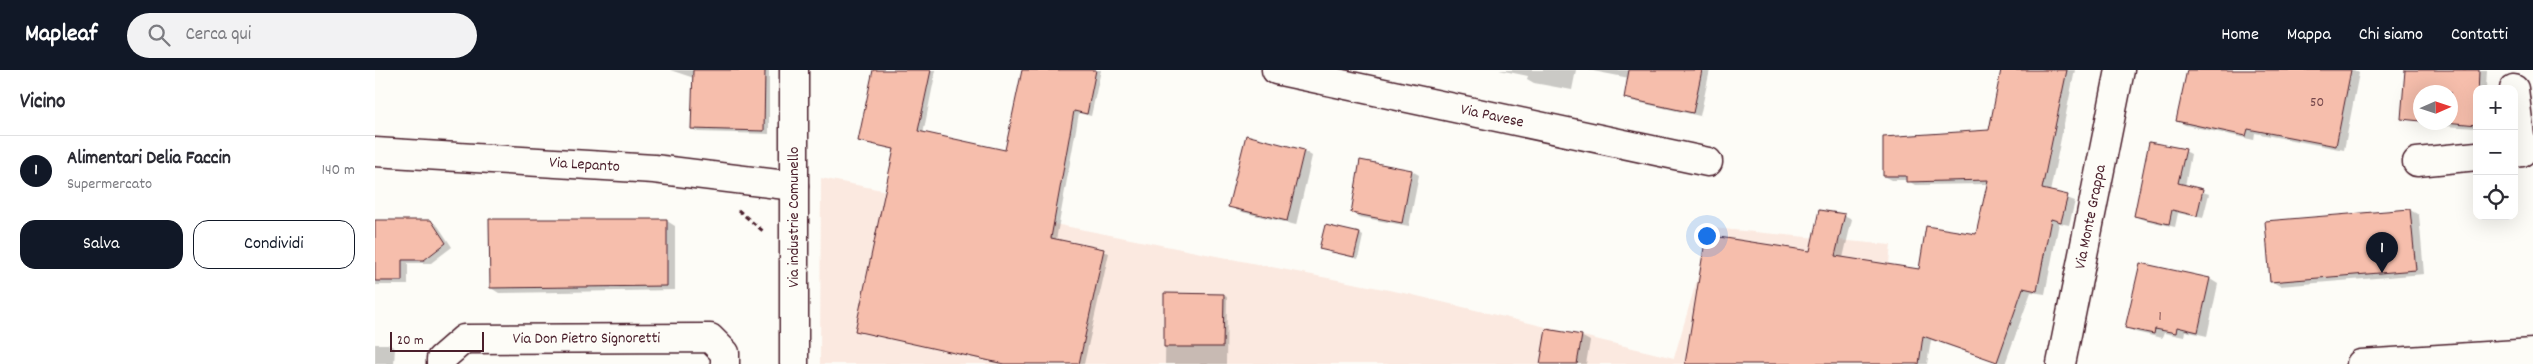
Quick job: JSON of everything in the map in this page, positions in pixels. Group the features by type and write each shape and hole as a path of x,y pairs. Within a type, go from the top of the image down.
{"street":[{"name":"Via industrie Comunello","path":"793,70 794,364"},
{"name":"Via Pavese","path":"1276,70 1708,162"},
{"name":"Via Monte Grappa","path":"2061,364 2120,70"},
{"path":"2512,70 2514,85"},
{"path":"2518,120 2522,152 2518,152"},
{"name":"Via Lepanto","path":"375,152 654,169 794,186"},
{"path":"2417,162 2473,156"},
{"name":"Via Don Pietro Signoretti","path":"441,364 441,359 465,339 691,338 710,338 725,353 725,364"},
{"path":"2361,364 2533,353"}],"shaded area":[{"path":"821,178 1409,294 1674,358 1712,228 1891,245 1878,364 820,364"}],"building":[{"path":"693,70 765,70 764,131 691,129"},
{"path":"873,70 931,70 918,131 1005,150 1022,70 1096,70 1087,114 1074,111 1051,238 1104,249 1079,364 1004,364 855,331 894,149 858,141"},
{"path":"1629,70 1702,70 1693,113 1624,98"},
{"path":"2001,70 2067,70 2042,189 2068,195 2061,222 2051,219 2037,291 2023,288 1997,362 1923,336 1919,364 1685,364 1706,235 1810,251 1819,210 1845,214 1835,256 1919,269 1926,226 1976,234 1988,180 1906,182 1906,176 1883,176 1883,137 1989,130"},
{"path":"2187,70 2351,70 2336,146 2248,129 2246,136 2176,121"},
{"path":"2405,70 2479,70 2478,85 2473,85 2473,125 2458,123 2458,85 2413,85 2413,120 2401,119"},
{"path":"1246,135 1304,150 1287,221 1228,207"},
{"path":"2149,142 2186,149 2178,183 2203,189 2197,216 2172,210 2169,224 2134,216"},
{"path":"1360,160 1412,170 1402,223 1351,213"},
{"path":"2410,209 2416,270 2270,282 2265,221"},
{"path":"489,219 667,219 667,286 490,288"},
{"path":"375,220 431,220 446,243 424,260 402,260 402,281 375,281"},
{"path":"1325,225 1360,233 1354,257 1319,249"},
{"path":"2140,263 2210,278 2198,332 2177,327 2176,333 2155,329 2154,334 2125,328"},
{"path":"1164,293 1224,294 1223,347 1164,347"},
{"path":"1546,329 1582,335 1577,364 1540,364"}],"place":[{"name":"Alimentari Delia Faccin","path":"2382,273"}]}
